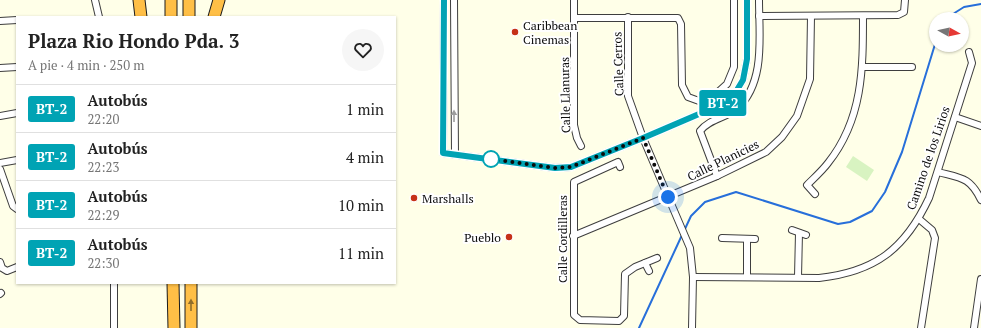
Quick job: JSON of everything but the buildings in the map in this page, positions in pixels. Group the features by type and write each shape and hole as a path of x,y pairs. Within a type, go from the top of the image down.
{"highway":[{"path":"139,0 141,16"},
{"path":"171,0 171,16"},
{"path":"177,0 177,16"},
{"path":"183,0 183,16"},
{"path":"189,0 189,16"},
{"path":"214,16 219,0"},
{"path":"173,284 174,328"},
{"path":"179,284 179,328"},
{"path":"191,285 191,328"}],"street":[{"path":"95,0 98,16"},
{"path":"444,0 443,153 555,168 571,167 643,138 720,105 734,95 743,80 747,59 747,0"},
{"path":"454,0 454,155"},
{"name":"Calle Llanuras","path":"574,0 574,125 577,138 582,146"},
{"path":"574,18 674,17 680,21 682,85 688,97 700,101 716,94 727,84 734,67 734,0"},
{"path":"717,176 700,131 704,126 736,109 751,92 759,64 759,0"},
{"path":"759,16 898,16 904,12 905,0"},
{"name":"Calle Planicies","path":"573,236 668,198 766,152 782,137 797,116 810,79 811,16"},
{"path":"815,194 807,185 828,162 844,139 856,107 863,68 863,16"},
{"name":"Calle Cerros","path":"628,17 628,96 643,138 690,248 693,277 692,328"},
{"path":"0,21 16,20"},
{"name":"Camino de los Lirios","path":"693,277 798,278 836,276 850,273 865,267 895,248 919,219 938,172 972,63 970,52"},
{"path":"0,68 16,67"},
{"path":"904,67 904,74"},
{"path":"863,68 912,67"},
{"path":"0,116 16,113"},
{"path":"955,117 981,126"},
{"path":"0,163 16,160"},
{"name":"Calle Cordilleras","path":"620,167 618,162 574,182 574,315 580,320 619,321 624,316 625,274 635,267 645,263"},
{"path":"0,169 13,206 16,208"},
{"path":"938,172 964,179 972,184 981,200"},
{"path":"919,219 932,230 935,238 921,328"},
{"path":"792,230 806,235"},
{"path":"798,278 799,233"},
{"path":"722,238 755,239"},
{"path":"747,239 747,277"},
{"path":"648,271 645,263 657,258"},
{"path":"0,262 2,268 7,271 16,267"},
{"path":"974,328 981,278"},
{"path":"114,284 114,328"}],"green space":[{"path":"853,156 874,170 867,181 846,167"}],"waterway":[{"path":"956,12 964,7 981,4"},
{"path":"684,231 691,216 705,202 736,192 838,224 850,222 872,211 885,192 902,152 933,52"},
{"path":"639,328 682,235"}],"bus line":[{"name":"BT-2","path":"444,0 443,153 555,168 571,167 643,138 720,105 734,95 743,80 747,59 747,0"}],"place":[{"name":"Caribbean Cinemas","path":"515,32"},
{"name":"Marshalls","path":"414,198"},
{"name":"Pueblo","path":"509,237"}],"route":[{"path":"491,159 555,168 571,167 643,138 668,197"}]}
